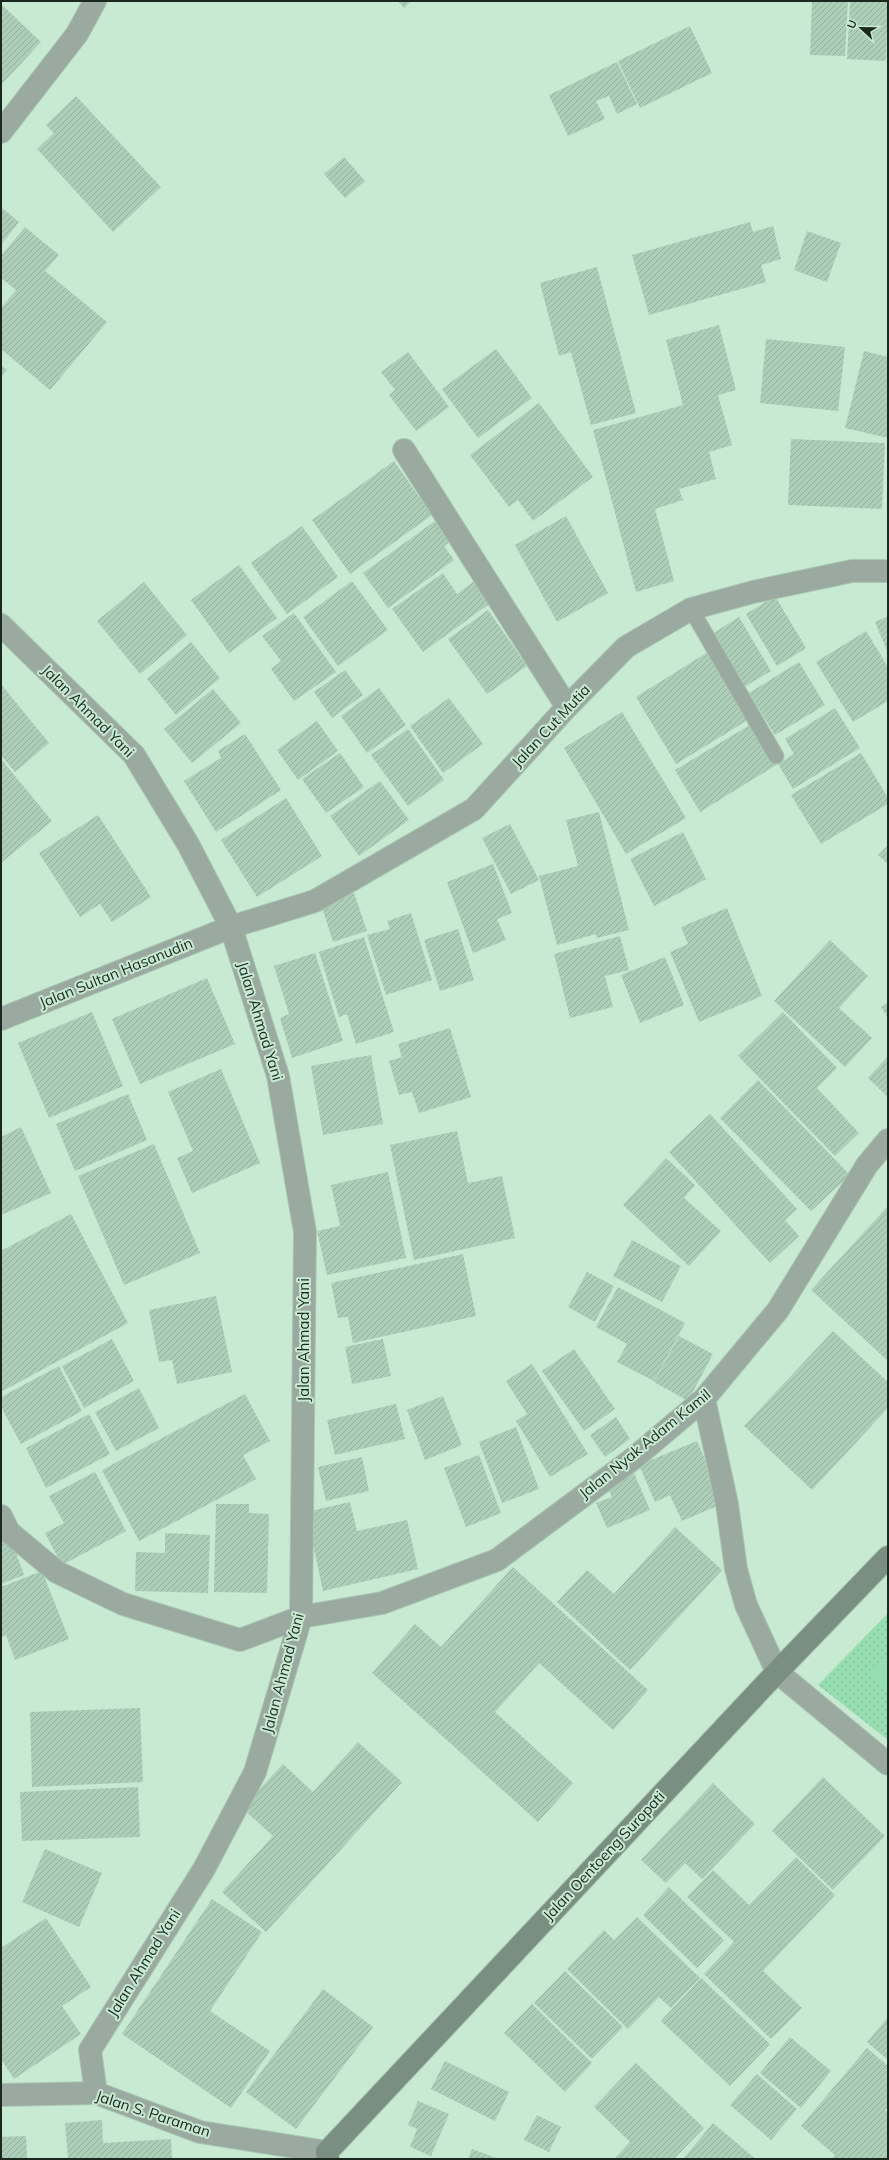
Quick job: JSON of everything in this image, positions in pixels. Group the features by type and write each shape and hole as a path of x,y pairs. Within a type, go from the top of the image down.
{"main road":[{"name":"Jalan Oentoeng Suropati","path":"328,2155 777,1672 888,1557"}],"street":[{"path":"1,132 77,34 95,1"},
{"path":"404,450 567,707"},
{"name":"Jalan Cut Mutia","path":"231,927 315,901 474,809 567,707 626,647 691,609 753,592 852,571 888,571"},
{"name":"Jalan Ahmad Yani","path":"1,625 134,755 188,844 231,927 278,1076 304,1232 302,1617 255,1772 204,1869 90,2050 96,2093"},
{"name":"Jalan Sultan Hasanudin","path":"1,1020 231,927"},
{"name":"Jalan Nyak Adam Kamil","path":"1,1516 10,1532 57,1572 123,1604 240,1640 302,1617 382,1603 497,1560 634,1458 704,1399 778,1310 867,1166 888,1140"},
{"path":"704,1399 727,1504 736,1569 746,1605 777,1672 888,1764"},
{"name":"Jalan S. Paraman","path":"1,2095 96,2093 200,2132 328,2155"}],"lane":[{"path":"691,609 776,756"}],"green space":[{"path":"888,1613 888,1740 818,1685"},
{"path":"888,1653 888,1692 869,1671"}],"building":[{"path":"398,1 411,1 404,8"},
{"path":"812,1 848,1 845,56 810,55"},
{"path":"850,1 888,1 886,61 847,59"},
{"path":"1,4 41,42 1,85"},
{"path":"690,26 712,73 640,108 618,61"},
{"path":"617,62 637,104 617,114 609,96 596,101 605,119 568,136 549,95"},
{"path":"76,96 161,187 113,232 37,149 54,133 46,125"},
{"path":"344,157 365,181 345,198 324,174"},
{"path":"1,207 19,222 1,245"},
{"path":"750,222 753,232 773,226 781,259 761,265 766,282 649,315 632,255"},
{"path":"25,227 59,255 45,271 107,322 50,390 1,349 1,308 16,290 1,278 1,256"},
{"path":"807,231 841,243 827,282 794,270"},
{"path":"597,267 636,413 591,425 571,352 559,356 540,283"},
{"path":"719,325 736,390 718,395 732,445 709,452 716,479 679,489 683,500 655,509 674,581 636,592 593,430 683,405 666,340"},
{"path":"766,339 845,347 838,411 760,403"},
{"path":"496,349 532,398 478,438 442,389"},
{"path":"864,351 888,357 888,438 845,428"},
{"path":"408,352 449,407 416,431 389,395 395,390 381,372"},
{"path":"1,365 7,370 1,377"},
{"path":"539,403 593,477 533,521 518,500 509,507 470,455"},
{"path":"791,439 885,443 882,509 788,505"},
{"path":"394,461 432,515 350,574 312,520"},
{"path":"442,516 457,537 444,546 454,560 388,608 363,573"},
{"path":"566,516 608,593 557,622 515,545"},
{"path":"302,526 338,577 287,614 251,563"},
{"path":"239,565 277,618 229,653 191,600"},
{"path":"443,573 457,594 477,579 492,602 423,652 392,609"},
{"path":"352,581 388,630 338,666 303,617"},
{"path":"144,582 187,635 140,674 97,621"},
{"path":"775,596 806,648 777,666 746,614"},
{"path":"488,610 527,666 487,694 448,639"},
{"path":"294,613 336,672 294,701 271,669 281,661 262,636"},
{"path":"888,616 888,653 875,622"},
{"path":"739,617 771,671 744,687 712,634"},
{"path":"866,631 888,667 888,701 853,722 816,662"},
{"path":"191,642 220,678 176,715 147,679"},
{"path":"708,652 748,720 676,764 636,697"},
{"path":"799,662 825,705 775,735 749,693"},
{"path":"345,670 363,695 332,718 314,692"},
{"path":"1,684 49,743 15,772 1,755"},
{"path":"379,688 406,725 367,753 341,716"},
{"path":"213,689 241,723 192,763 164,729"},
{"path":"449,698 483,744 443,773 410,726"},
{"path":"835,708 860,748 793,789 778,764 794,754 785,739"},
{"path":"622,712 686,818 626,854 564,748"},
{"path":"317,721 338,751 298,780 277,750"},
{"path":"753,723 778,764 700,812 675,770"},
{"path":"408,729 444,780 408,806 371,755"},
{"path":"245,734 281,790 216,832 184,781 221,758 218,751"},
{"path":"340,753 364,787 326,813 302,779"},
{"path":"861,753 888,798 888,804 821,844 791,795"},
{"path":"1,759 52,821 1,863"},
{"path":"380,781 409,820 359,856 330,816"},
{"path":"286,798 322,856 257,897 221,840"},
{"path":"599,812 629,930 597,938 596,934 557,945 539,876 578,866 566,820"},
{"path":"98,815 151,897 112,922 100,904 80,917 39,853"},
{"path":"510,824 539,880 511,894 482,838"},
{"path":"683,832 706,879 654,906 630,859"},
{"path":"888,845 888,864 878,855"},
{"path":"493,864 512,913 497,919 506,940 473,953 447,882"},
{"path":"354,893 367,931 333,942 321,904"},
{"path":"727,908 762,996 699,1022 670,952 688,944 681,927"},
{"path":"411,913 432,980 386,995 367,935 390,929 387,921"},
{"path":"458,929 474,980 440,991 424,940"},
{"path":"620,936 629,970 605,976 613,1007 570,1018 554,954"},
{"path":"364,937 394,1032 356,1044 347,1014 339,1017 319,952"},
{"path":"830,940 868,976 839,1008 872,1038 845,1067 774,1001"},
{"path":"315,953 343,1041 292,1058 280,1018 289,1014 274,966"},
{"path":"665,957 684,1005 640,1023 621,975"},
{"path":"207,978 235,1044 140,1084 112,1019"},
{"path":"888,1003 888,1018 881,1007"},
{"path":"92,1012 123,1086 49,1118 18,1043"},
{"path":"783,1012 837,1068 817,1088 859,1133 835,1156 738,1056"},
{"path":"450,1028 471,1097 419,1113 412,1092 399,1095 389,1061 402,1057 398,1044"},
{"path":"371,1055 383,1124 323,1135 311,1066"},
{"path":"888,1056 888,1097 868,1078"},
{"path":"221,1069 260,1163 192,1193 177,1158 193,1151 168,1092"},
{"path":"758,1080 850,1175 811,1211 720,1118"},
{"path":"128,1094 147,1140 75,1171 56,1124"},
{"path":"710,1114 797,1209 785,1220 799,1236 770,1263 669,1152"},
{"path":"21,1127 51,1193 1,1215 1,1137"},
{"path":"457,1131 468,1183 502,1176 515,1238 414,1260 390,1145"},
{"path":"154,1144 200,1253 124,1285 78,1176"},
{"path":"666,1158 695,1185 684,1198 721,1231 689,1266 623,1205"},
{"path":"388,1172 406,1258 327,1275 317,1231 340,1226 331,1185"},
{"path":"888,1206 888,1361 811,1290"},
{"path":"71,1214 128,1323 1,1392 1,1251"},
{"path":"632,1240 681,1266 662,1302 613,1276"},
{"path":"463,1254 476,1316 353,1343 348,1317 338,1318 331,1283"},
{"path":"587,1272 614,1286 595,1322 568,1307"},
{"path":"618,1287 685,1323 654,1381 617,1362 627,1344 596,1327"},
{"path":"216,1296 232,1372 177,1384 172,1360 159,1362 149,1310"},
{"path":"833,1331 888,1382 888,1408 812,1490 744,1426"},
{"path":"679,1336 713,1354 688,1401 654,1382"},
{"path":"112,1339 134,1381 84,1408 62,1366"},
{"path":"383,1339 391,1376 352,1384 345,1347"},
{"path":"574,1349 615,1409 584,1431 542,1371"},
{"path":"532,1364 588,1454 550,1477 516,1421 527,1414 506,1381"},
{"path":"59,1366 82,1411 21,1444 1,1407 1,1397"},
{"path":"139,1388 159,1428 116,1451 95,1412"},
{"path":"245,1394 270,1441 243,1455 256,1479 139,1541 102,1470"},
{"path":"443,1396 462,1445 425,1460 407,1410"},
{"path":"396,1404 405,1439 335,1455 327,1420"},
{"path":"89,1414 110,1454 46,1488 26,1448"},
{"path":"616,1417 630,1439 605,1457 590,1435"},
{"path":"516,1427 539,1489 502,1503 479,1442"},
{"path":"697,1441 724,1503 682,1521 670,1495 655,1502 639,1465"},
{"path":"479,1455 501,1513 466,1527 444,1468"},
{"path":"362,1457 369,1491 326,1501 318,1467"},
{"path":"95,1472 126,1531 62,1565 45,1533 64,1523 49,1496"},
{"path":"634,1473 650,1510 607,1528 596,1503 612,1497 606,1485"},
{"path":"350,1502 357,1531 407,1520 418,1569 323,1591 306,1512"},
{"path":"216,1504 249,1504 249,1513 269,1514 267,1593 214,1592"},
{"path":"675,1527 722,1570 630,1670 557,1602 587,1570 614,1594"},
{"path":"165,1533 210,1535 208,1593 135,1591 136,1552 165,1553"},
{"path":"9,1534 24,1575 1,1584 1,1537"},
{"path":"513,1567 648,1690 613,1730 539,1663 495,1712 573,1783 538,1822 372,1673 415,1624 441,1647"},
{"path":"42,1571 69,1639 15,1660 6,1635 1,1637 1,1587"},
{"path":"140,1708 143,1782 32,1787 30,1712"},
{"path":"358,1742 402,1782 266,1932 222,1892 273,1836 242,1808 283,1764 313,1792"},
{"path":"823,1777 885,1836 833,1890 772,1831"},
{"path":"713,1783 755,1824 702,1879 685,1863 666,1883 641,1860"},
{"path":"138,1787 140,1837 22,1841 20,1792"},
{"path":"45,1849 102,1873 79,1927 22,1902"},
{"path":"796,1857 835,1895 763,1971 802,2008 771,2039 704,1974 734,1942 687,1897 713,1870 749,1905"},
{"path":"669,1887 724,1940 697,1968 643,1915"},
{"path":"212,1899 262,1932 210,2011 270,2051 231,2108 122,2034"},
{"path":"637,1917 700,1978 671,2008 659,1997 628,2029 567,1969 604,1930 614,1940"},
{"path":"46,1918 91,1987 62,2006 81,2034 14,2079 1,2059 1,1948"},
{"path":"565,1971 623,2027 592,2059 534,2003"},
{"path":"701,1978 770,2044 730,2086 661,2021"},
{"path":"323,1989 373,2027 296,2129 246,2092"},
{"path":"532,2004 592,2063 565,2092 504,2033"},
{"path":"888,2017 888,2060 867,2042"},
{"path":"790,2037 831,2071 801,2108 760,2073"},
{"path":"867,2048 888,2066 888,2107 885,2110 888,2113 888,2159 831,2159 835,2155 801,2126"},
{"path":"445,2061 509,2092 495,2121 431,2089"},
{"path":"636,2063 704,2128 674,2159 614,2159 630,2142 594,2107"},
{"path":"757,2074 797,2109 771,2140 730,2105"},
{"path":"418,2101 449,2114 431,2156 410,2147 417,2129 408,2125"},
{"path":"537,2115 561,2127 549,2152 524,2140"},
{"path":"102,2120 103,2143 171,2139 172,2159 68,2159 65,2123"},
{"path":"713,2123 720,2129 756,2159 683,2159"},
{"path":"26,2136 27,2159 1,2159 1,2137"},
{"path":"472,2149 499,2159 468,2159"}]}
